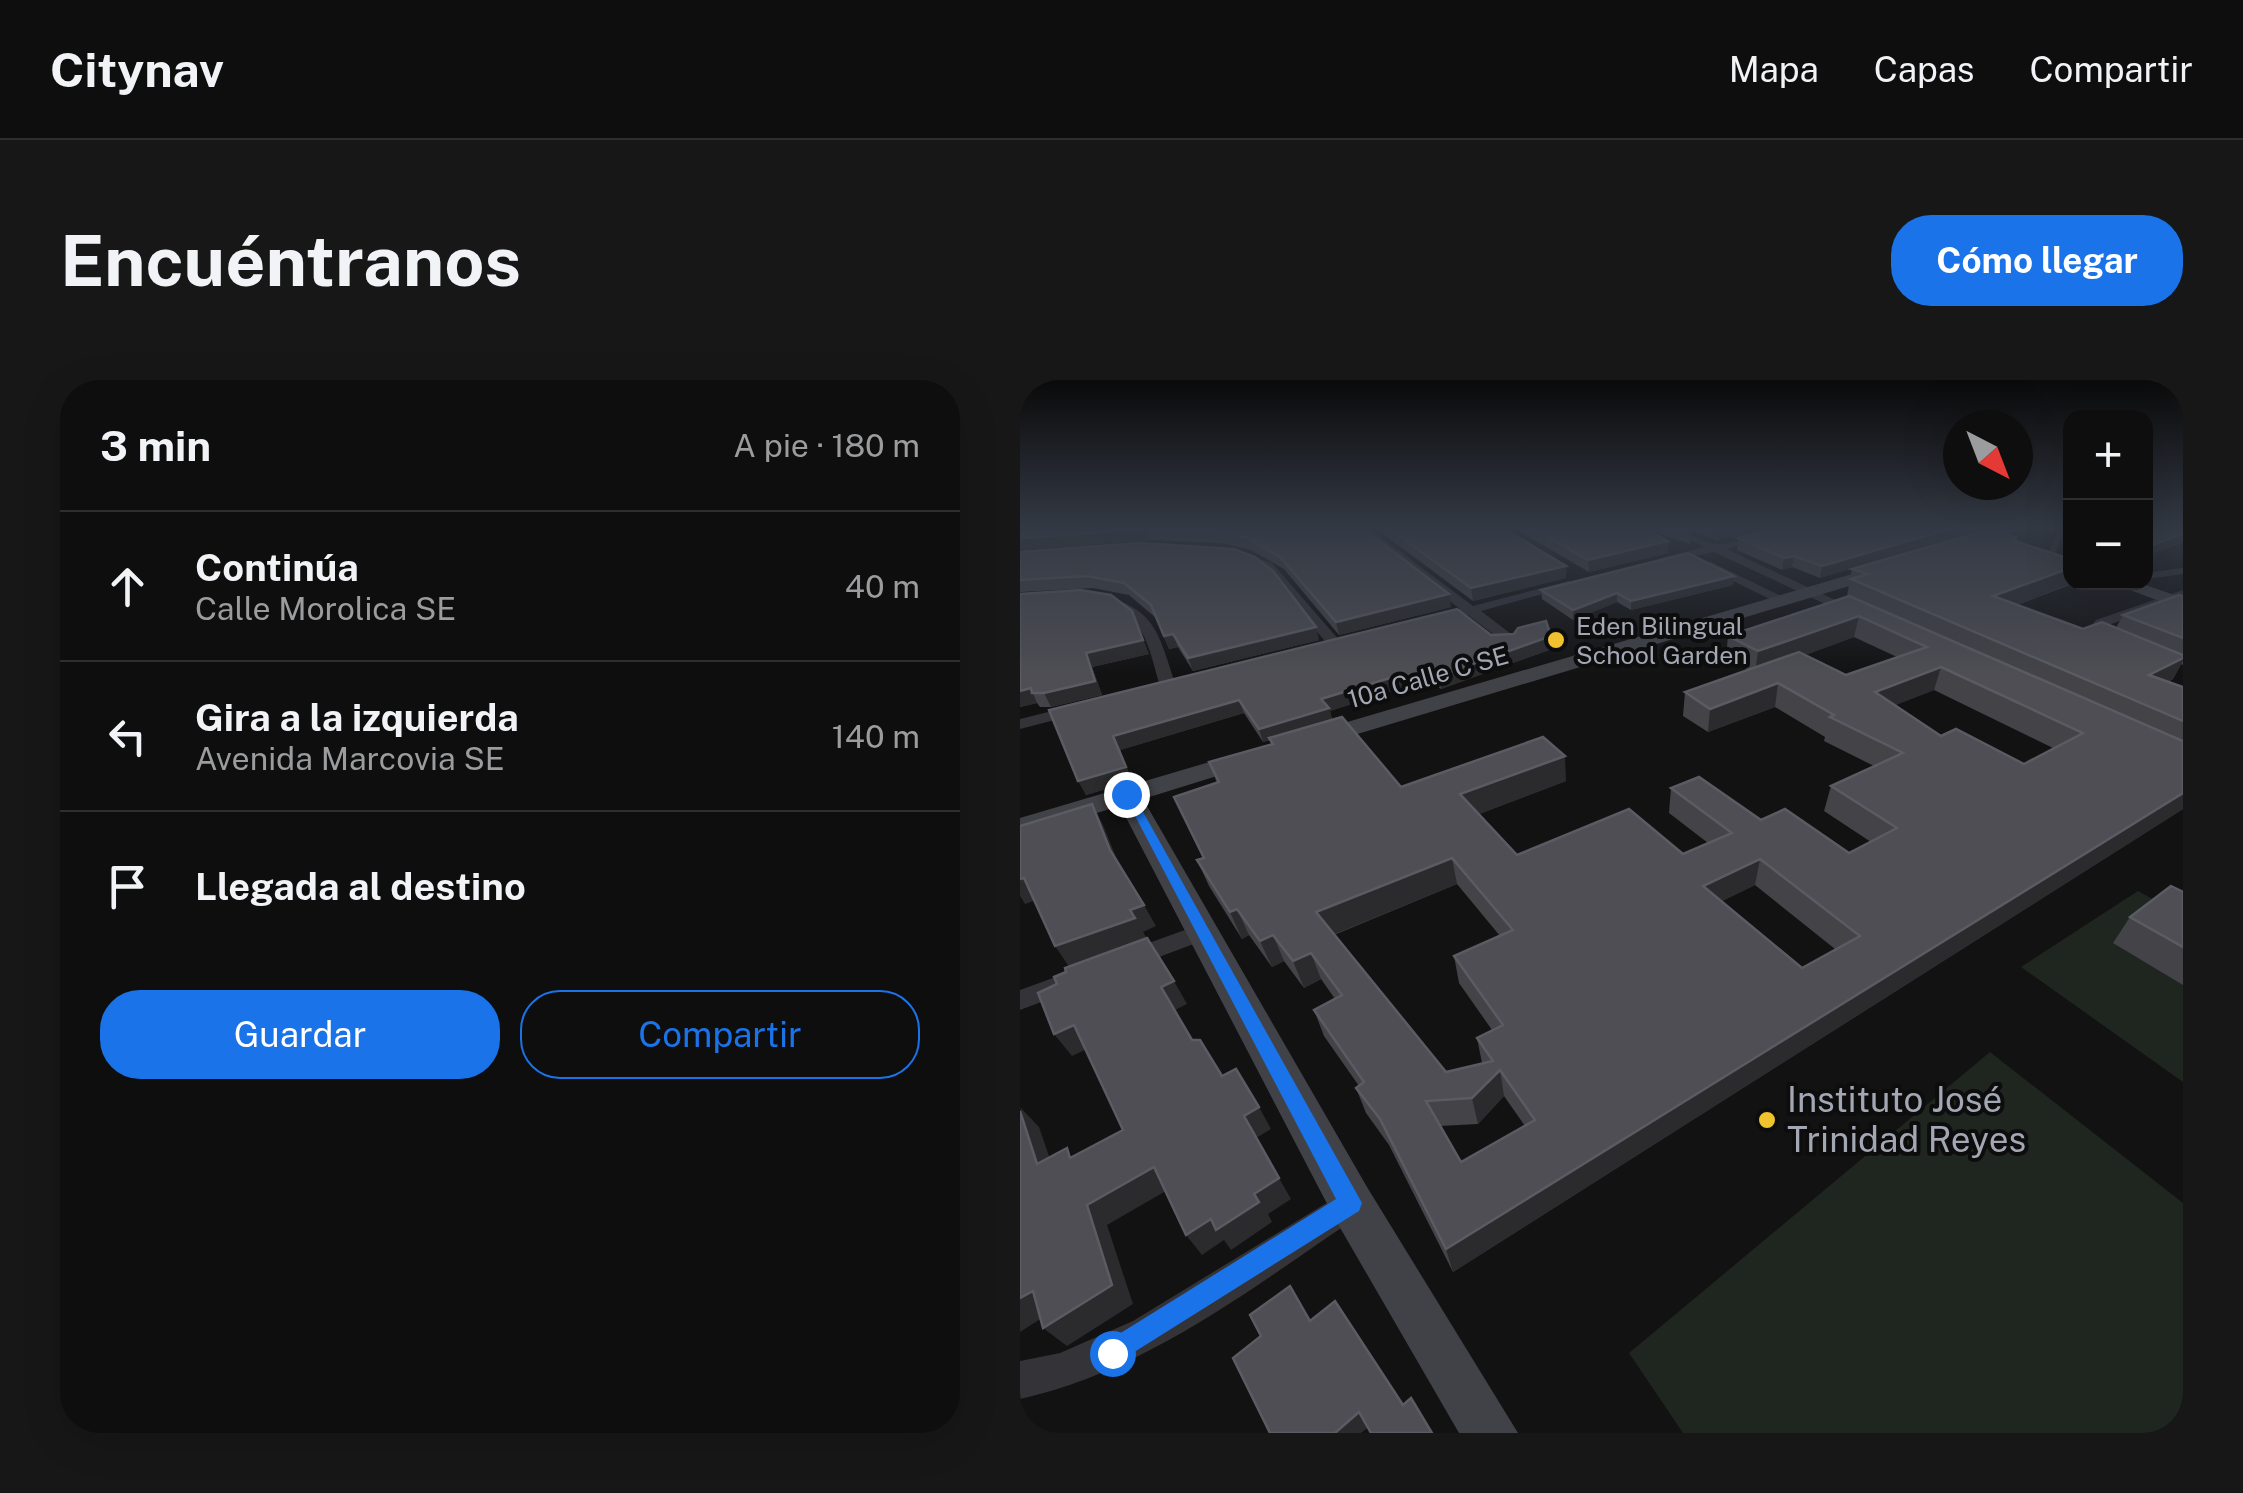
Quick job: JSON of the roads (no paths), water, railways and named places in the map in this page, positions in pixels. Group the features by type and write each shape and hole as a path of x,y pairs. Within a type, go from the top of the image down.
{"street":[{"path":"1277,576 1335,644"},
{"path":"1425,576 1510,640"},
{"path":"1420,623 1587,581 1579,576"},
{"path":"1733,576 1783,600"},
{"path":"1777,576 1882,625"},
{"name":"10a Calle C SE","path":"1020,827 1863,576"},
{"path":"2146,590 2178,599"},
{"path":"1069,598 1114,600 1132,606 1146,618 1168,686"},
{"path":"2096,640 2102,623 2178,599"},
{"path":"1316,649 1352,640"},
{"path":"1150,691 1187,682"},
{"path":"1020,724 1094,705"},
{"path":"1126,794 1350,1203 1490,1433"},
{"path":"1020,1000 1199,933"},
{"path":"1020,1380 1112,1353 1350,1203"}],"place":[{"name":"Eden Bilingual School Garden","path":"1556,640"},
{"name":"Instituto José Trinidad Reyes","path":"1767,1120"}]}
